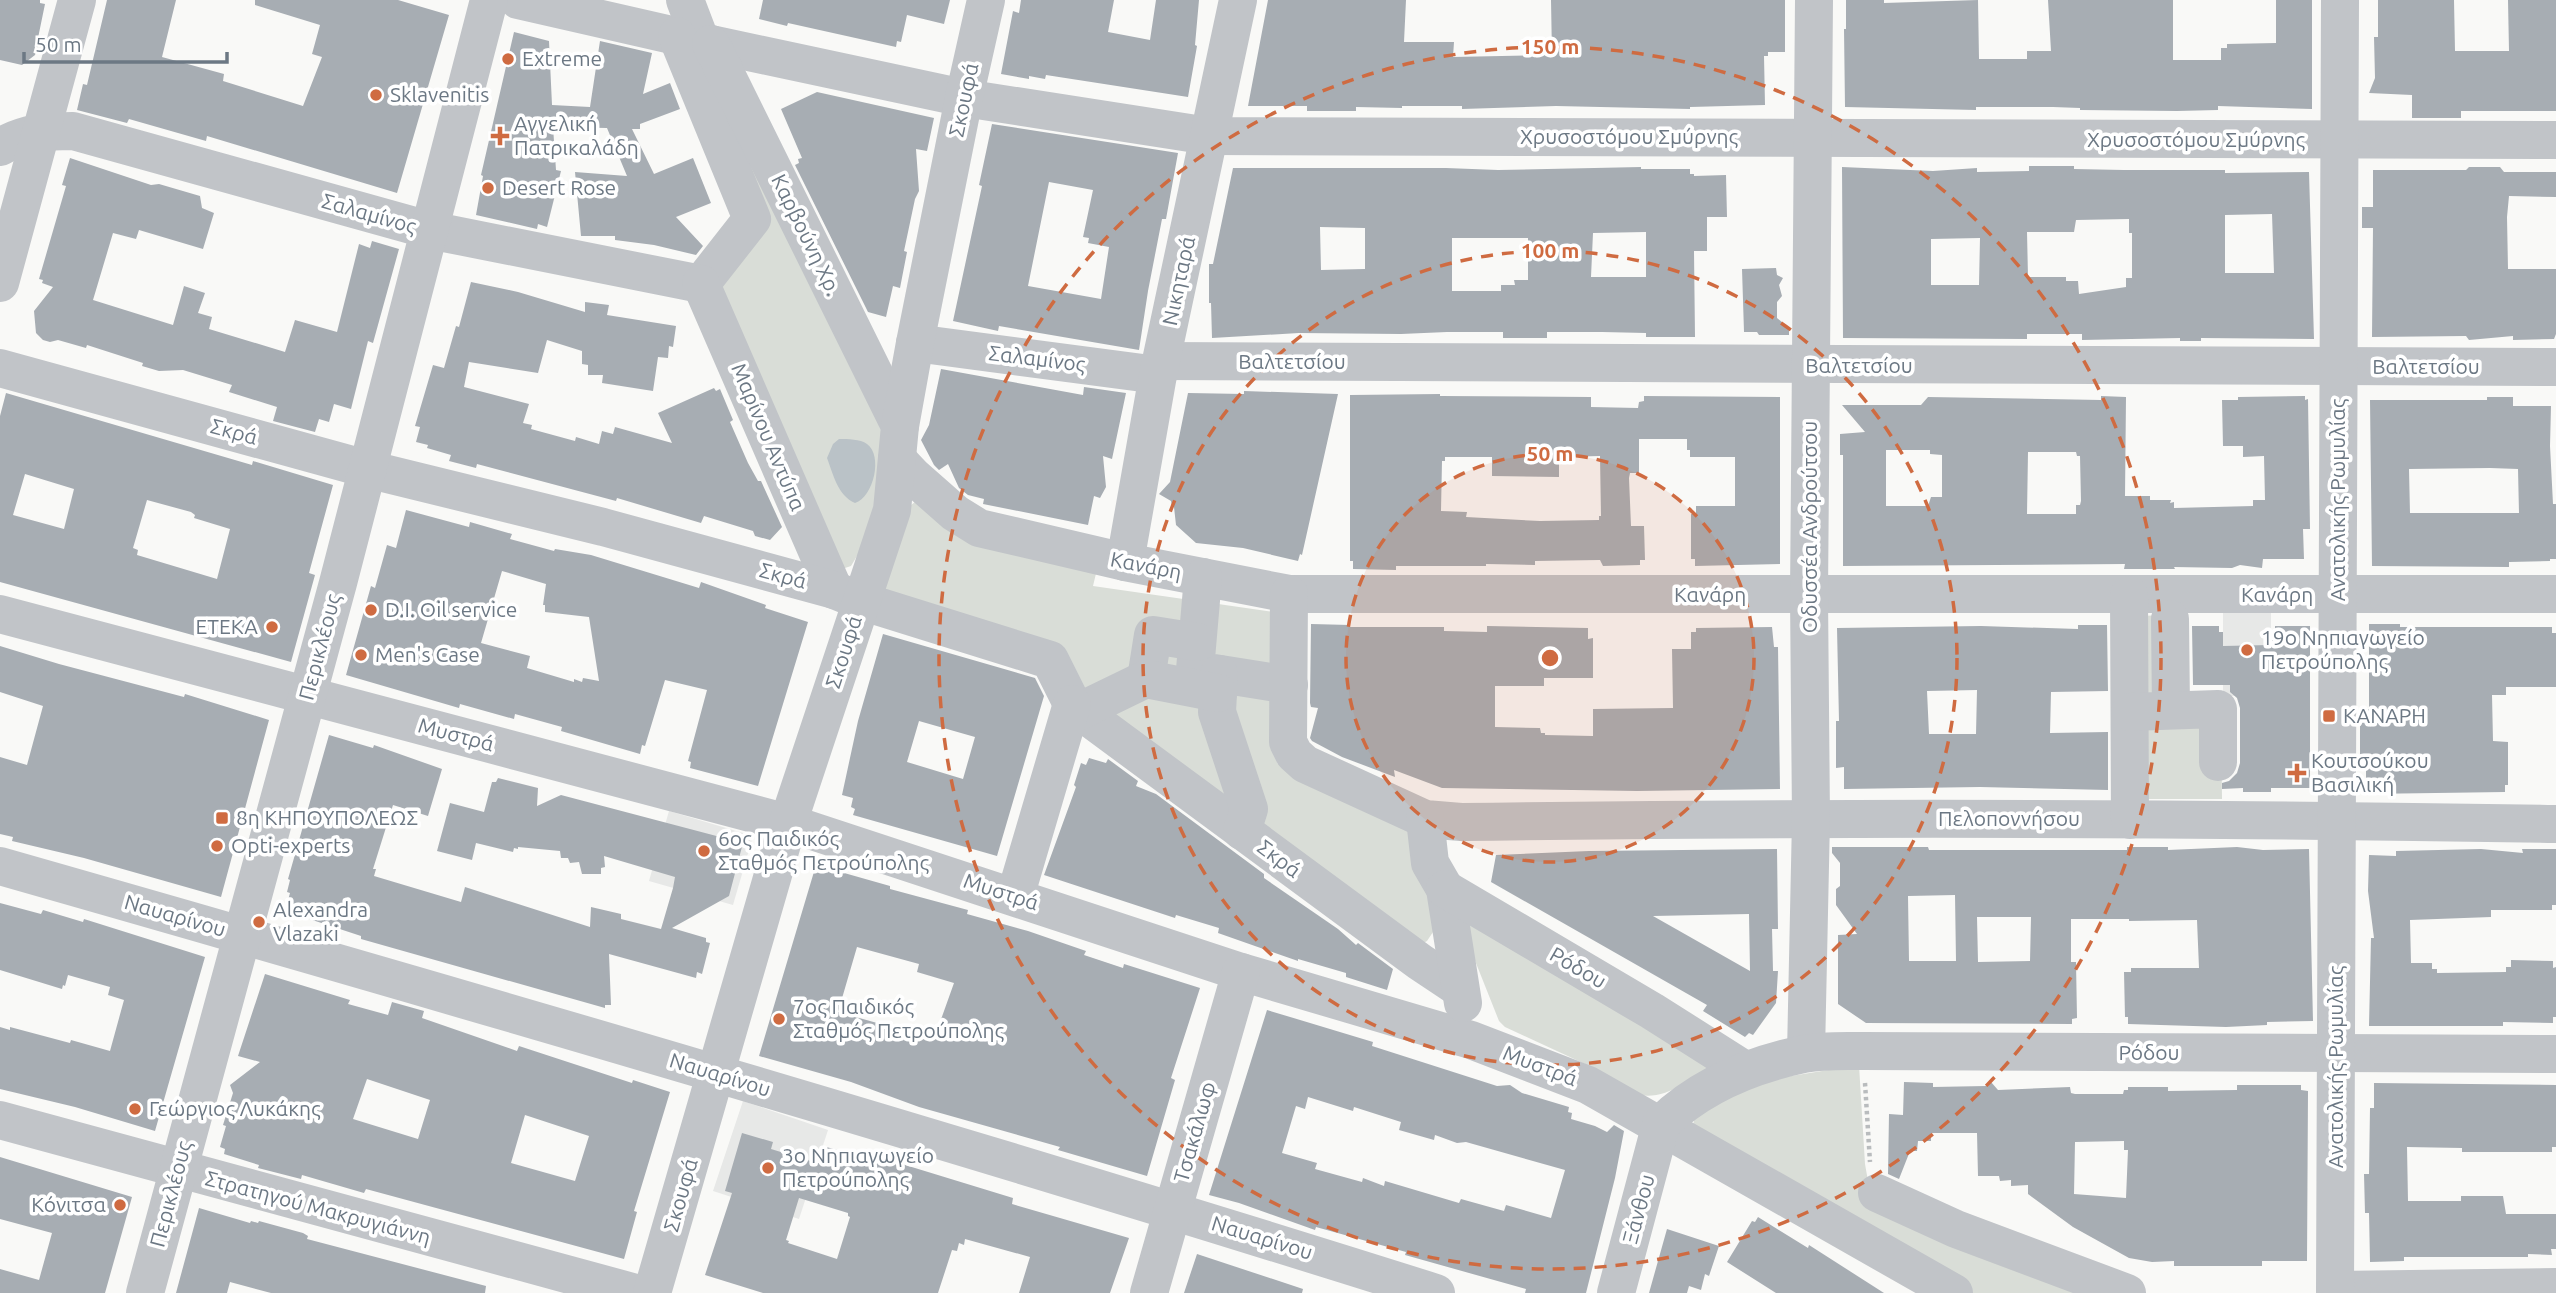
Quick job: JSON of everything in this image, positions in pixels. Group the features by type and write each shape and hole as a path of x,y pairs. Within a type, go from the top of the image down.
{"street":[{"path":"0,283 78,0"},
{"name":"Περικλέους","path":"145,1293 307,695 489,0"},
{"name":"Χρυσοστόμου Σμύρνης","path":"518,0 591,8 964,98 1209,136 2556,140"},
{"name":"Σκουφά","path":"652,1293 788,823 847,596 892,510 899,443 915,344 986,0"},
{"name":"Νικηταρά","path":"1125,562 1160,368 1238,0"},
{"name":"Οδυσσέα Ανδρούτσου","path":"1806,1053 1811,819 1814,0"},
{"name":"Ανατολικής Ρωμυλίας","path":"2335,1292 2340,0"},
{"path":"694,31 752,219 701,284"},
{"name":"Καρβούνη Χρ.","path":"694,31 899,443"},
{"name":"Σαλαμίνος","path":"0,147 13,139 41,131 73,131 429,230 701,284"},
{"name":"Μαρίνου Αντύπα","path":"701,284 847,596"},
{"name":"Σαλαμίνος","path":"915,344 1160,368"},
{"name":"Βαλτετσίου","path":"1160,368 2556,367"},
{"name":"Σκρά","path":"0,368 367,469 603,527 847,596 1050,660 1076,708 1459,988"},
{"name":"Κανάρη","path":"899,443 913,476 955,513 979,528 1125,562 1289,594 2556,594"},
{"path":"1203,577 1195,670 1218,683"},
{"path":"1015,897 1076,708 1146,680 1289,685 1289,594"},
{"path":"2129,595 2130,820"},
{"name":"Μυστρά","path":"0,614 788,823 1241,972 1471,1040 1588,1085 1661,1124 1941,1286"},
{"path":"2170,619 2171,710"},
{"path":"1146,680 1153,635 1198,642"},
{"path":"1218,683 1217,712 1249,809 1242,831"},
{"name":"Πελοποννήσου","path":"1289,685 1288,742 1294,754 1305,764 1425,819 1461,822 1811,819 2337,820 2556,824"},
{"path":"2130,712 2218,709 2218,762"},
{"path":"1425,819 1430,863 1445,889 1459,988 1471,1040"},
{"name":"Ναυαρίνου","path":"0,866 717,1073 1436,1293"},
{"name":"Ρόδου","path":"1445,889 1652,1011 1745,1070"},
{"name":"Τσακάλωφ","path":"1149,1293 1241,972"},
{"name":"Ρόδου","path":"1661,1124 1676,1109 1716,1084 1745,1070 1806,1053 2556,1054"},
{"name":"Στρατηγού Μακρυγιάννη","path":"0,1120 636,1293"},
{"name":"Ξάνθου","path":"1616,1293 1661,1124"},
{"path":"1877,1193 1956,1229 2127,1293"},
{"path":"1941,1286 1956,1229"},
{"path":"2335,1292 2556,1287"}],"path":[{"path":"1863,1051 1870,1166 1877,1193"}],"shaded area":[{"path":"720,84 865,380 882,434 875,515 863,546 851,566 836,571 716,277 762,219"},
{"path":"839,439 864,442 872,449 875,457 871,485 862,499 855,503 840,490 827,458 833,444"},
{"path":"915,502 1099,561 1093,586 1281,613 1277,763 1420,827 1437,926 1427,941 1418,946 1097,713 1055,651 876,597 907,508"},
{"name":"19ο Νηπιαγωγείο Πετρούπολης","path":"2223,612 2271,612 2271,696 2223,696"},
{"path":"2173,615 2174,706 2221,706 2222,799 2135,799 2134,616"},
{"name":"6ος Παιδικός Σταθμός Πετρούπολης","path":"669,811 753,836 733,905 649,881"},
{"path":"1469,921 1714,1067 1669,1091 1650,1096 1640,1095 1585,1064 1505,1027 1499,1021 1468,943"},
{"path":"1859,1065 1865,1164 1871,1198 2101,1293 1966,1293 1693,1126 1695,1115 1718,1098 1785,1077"},
{"name":"3ο Νηπιαγωγείο Πετρούπολης","path":"743,1101 828,1130 799,1219 713,1191"}],"building":[{"path":"0,0 40,0 40,3 45,4 35,55 22,65 0,60"},
{"path":"107,0 176,0 162,57 224,74 223,81 303,106 322,57 312,54 320,25 255,5 255,0 398,0 449,15 397,193 207,136 206,141 129,119 127,123 77,110 83,84 87,85"},
{"path":"763,0 950,0 944,24 907,15 901,42 897,41 896,47 759,19"},
{"path":"1021,0 1114,0 1108,32 1150,40 1156,0 1199,0 1197,46 1188,97 1046,75 1045,79 1029,76 1029,79 1001,74 1013,11 1019,13"},
{"path":"1268,0 1406,0 1404,42 1454,42 1453,57 1552,55 1551,0 1785,0 1785,52 1768,52 1768,56 1764,56 1765,105 1690,109 1556,106 1462,109 1462,106 1402,106 1356,107 1356,111 1307,111 1307,106 1248,106"},
{"path":"1846,0 1884,0 1884,3 1978,0 1979,59 2027,59 2027,51 2051,51 2048,0 2173,0 2173,60 2221,60 2221,48 2227,48 2227,44 2276,43 2276,0 2312,0 2312,109 2218,106 2218,110 2177,111 2080,110 2053,107 1976,107 1976,110 1845,107"},
{"path":"2378,0 2454,0 2455,51 2509,51 2508,0 2556,0 2556,111 2461,111 2461,118 2412,118 2412,95 2369,93 2375,78 2374,37 2378,37"},
{"path":"514,32 549,41 552,105 590,107 600,41 652,53 643,94 670,83 680,109 640,124 640,129 632,129 654,174 693,158 711,203 676,217 703,246 696,255 654,245 615,240 615,236 581,236 575,172 627,176 607,128 553,127 556,170 561,171 547,227 538,224 537,229 476,215 483,176 481,175"},
{"path":"817,92 934,118 927,151 916,149 919,191 904,251 907,252 900,288 893,286 886,317 868,312 795,165 799,163 798,159 802,158 781,109"},
{"path":"992,124 1178,153 1166,219 1162,219 1139,350 999,326 998,331 953,321 982,186 979,185","holes":["1049,182 1093,190 1083,237 1089,238 1088,243 1109,247 1101,299 1028,286"]},
{"path":"70,158 151,185 159,184 200,196 202,208 214,213 203,249 139,230 136,239 113,233 93,300 173,325 184,286 205,293 198,313 212,317 209,329 285,352 295,320 337,332 359,244 370,248 372,241 399,249 373,343 368,341 351,409 334,404 329,422 319,419 315,432 273,421 277,407 229,392 232,385 183,370 159,371 87,345 86,348 58,340 43,340 36,333 34,311 53,287 39,279 66,186 62,185"},
{"path":"2029,166 2074,166 2074,169 2225,170 2225,173 2309,172 2314,339 2082,340 2082,334 2027,334 2027,339 1843,338 1842,167 1933,171 1977,168 1977,172 2029,171","holes":["2272,214 2274,273 2225,273 2225,215","2129,219 2129,233 2132,233 2132,278 2126,278 2126,287 2079,294 2078,281 2066,281 2066,277 2028,277 2027,232 2074,232 2076,220","1980,238 1979,285 1931,285 1931,239"]},
{"path":"1641,167 1690,169 1690,174 1694,176 1726,175 1727,217 1707,217 1707,251 1694,251 1695,337 1646,337 1646,333 1547,332 1547,338 1503,338 1503,332 1447,332 1299,333 1212,338 1209,264 1213,264 1233,168 1498,170","holes":["1320,227 1365,228 1365,269 1321,270","1646,232 1646,277 1591,277 1593,233","1452,238 1528,238 1528,280 1514,280 1515,285 1501,285 1501,291 1452,291"]},
{"path":"2469,167 2500,167 2504,172 2556,172 2556,197 2509,196 2507,217 2508,269 2556,269 2554,339 2513,340 2513,336 2469,340 2466,336 2372,337 2373,228 2362,228 2362,207 2373,207 2373,170 2466,170"},
{"path":"1776,268 1777,275 1783,278 1779,285 1782,296 1777,302 1777,318 1789,328 1789,335 1744,332 1742,269"},
{"path":"471,282 518,292 585,312 585,302 609,305 607,315 676,326 673,347 669,346 668,358 658,357 653,391 602,383 603,375 588,375 588,365 582,364 582,351 547,340 538,373 469,362 464,387 529,404 523,423 532,425 531,429 575,441 576,437 599,444 602,431 613,434 615,427 672,443 658,413 714,388 716,391 720,389 733,420 730,422 748,463 758,481 761,481 782,527 770,540 755,536 753,531 704,516 701,523 617,498 616,501 477,464 476,468 449,461 451,455 416,442 420,427 415,426 433,365 444,368"},
{"path":"941,369 1083,395 1084,387 1126,393 1112,459 1103,456 1106,487 1100,498 1094,496 1088,525 983,504 984,499 968,495 959,488 948,464 939,470 934,465 921,440 929,425"},
{"path":"1244,391 1338,394 1302,555 1300,554 1298,561 1243,548 1196,543 1176,525 1171,501 1159,494 1170,482 1188,393 1244,394"},
{"path":"6,393 252,465 253,461 333,485 309,573 315,575 291,662 0,582 0,416","holes":["25,474 74,489 64,529 13,515","147,500 191,512 195,515 194,518 230,529 217,579 137,555 138,550 133,548"]},
{"path":"1350,395 1591,397 1591,407 1638,408 1639,402 1644,401 1644,396 1780,397 1780,564 1695,566 1695,559 1691,559 1691,514 1696,514 1696,506 1735,506 1735,457 1690,457 1687,439 1639,439 1639,473 1630,473 1629,478 1631,526 1644,526 1645,560 1640,560 1640,565 1603,566 1600,560 1535,561 1535,565 1353,569 1353,561 1350,561","holes":["1600,456 1599,520 1540,521 1466,517 1467,512 1441,511 1442,461 1445,461 1445,457 1492,457 1492,476 1559,477 1559,457"]},
{"path":"2101,396 2126,397 2125,496 2150,496 2150,500 2171,500 2170,503 2174,502 2174,508 2253,506 2253,500 2265,500 2264,456 2243,457 2243,446 2223,446 2222,400 2238,400 2238,397 2305,396 2305,400 2308,399 2310,529 2303,529 2304,559 2263,559 2262,568 2240,565 2232,568 2124,569 2125,564 1843,566 1843,455 1840,455 1840,434 1865,432 1842,405 1921,405 1928,397 2101,400","holes":["1886,450 1930,450 1930,454 1942,455 1942,497 1931,497 1928,506 1886,506","2028,452 2076,452 2077,456 2080,456 2081,501 2080,505 2076,505 2076,514 2027,514"]},
{"path":"2487,397 2513,397 2513,406 2551,406 2550,446 2553,504 2556,504 2556,559 2509,562 2509,567 2372,566 2370,400 2487,400","holes":["2409,469 2518,469 2519,513 2410,513"]},
{"path":"406,510 469,527 470,522 512,534 510,539 554,551 591,555 699,588 701,582 808,622 758,786 690,768 691,762 688,761 707,690 665,680 645,746 642,745 640,754 561,731 562,727 515,714 514,719 460,704 459,708 346,675 371,586 375,588 387,545 396,548","holes":["502,571 546,584 543,605 545,612 589,617 599,681 583,678 582,682 574,679 574,682 527,668 530,656 481,643"]},
{"path":"1311,624 1350,627 1444,627 1444,631 1487,632 1487,626 1588,628 1588,639 1593,638 1593,678 1544,678 1544,686 1495,686 1495,727 1540,728 1545,735 1593,736 1593,709 1673,708 1672,649 1691,649 1691,632 1696,632 1696,628 1772,627 1774,647 1778,647 1780,789 1637,791 1442,788 1394,770 1395,777 1342,757 1310,738 1318,708 1311,707 1310,703"},
{"path":"2369,624 2400,624 2400,627 2552,627 2552,633 2556,633 2556,687 2506,687 2506,695 2492,695 2493,741 2508,742 2508,785 2505,785 2505,792 2366,794 2366,766 2360,766 2360,709 2369,709"},
{"path":"2078,625 2107,625 2108,691 2051,692 2050,733 2108,732 2108,790 1980,787 1844,789 1844,767 1836,768 1836,721 1839,721 1837,628 1981,626 2078,629","holes":["1977,690 1976,734 1929,734 1927,691"]},
{"path":"2192,626 2219,626 2219,632 2223,632 2223,646 2270,645 2271,631 2275,631 2275,626 2310,626 2310,788 2271,788 2271,792 2243,792 2243,788 2222,789 2222,783 2229,781 2237,773 2240,763 2240,708 2237,698 2230,692 2230,685 2193,685"},
{"path":"883,634 1035,678 1044,696 997,856 853,815 853,798 842,795 858,721","holes":["919,721 975,737 963,779 907,762"]},
{"path":"0,646 184,697 185,694 269,720 221,897 84,858 12,841 13,837 0,834 0,757 27,765 43,706 0,692"},
{"path":"329,735 373,748 374,745 442,769 428,816 393,805 373,869 376,869 374,876 461,902 465,887 590,927 591,907 621,914 621,919 661,929 675,877 604,856 605,867 601,868 601,874 582,874 579,862 570,863 568,858 561,858 560,851 518,847 514,848 513,852 476,843 472,860 437,851 450,803 484,812 492,782 496,782 498,778 538,788 537,806 561,795 743,843 729,896 672,928 706,938 706,942 710,943 702,974 697,972 696,978 609,954 611,1005 605,1005 605,1008 361,939 361,936 285,911 290,893 287,892 288,879"},
{"path":"1089,758 1106,763 1108,759 1138,781 1136,786 1156,794 1264,874 1264,878 1393,969 1387,990 1346,977 1346,973 1298,961 1218,933 1219,928 1176,915 1175,918 1044,875 1076,787 1074,785 1081,763 1086,765"},
{"path":"1832,847 1928,847 1929,850 2127,850 2127,847 2168,847 2168,850 2237,847 2263,850 2309,849 2313,1021 2267,1022 2267,1025 2226,1027 2128,1024 2128,1017 2125,1017 2124,972 2131,972 2131,968 2199,968 2197,920 2071,919 2071,962 2076,962 2077,1018 2072,1019 2072,1024 1866,1023 1838,1004 1838,935 1857,934 1836,905 1836,889 1840,886 1840,863 1832,853","holes":["1955,895 1956,961 1909,961 1908,896","1977,917 2031,917 2030,961 1978,962"]},
{"path":"1777,849 1778,929 1772,929 1773,971 1778,971 1776,1003 1753,1035 1749,1033 1745,1037 1703,1011 1707,1005 1491,882 1496,855","holes":["1749,914 1750,971 1653,916"]},
{"path":"2481,849 2523,853 2522,849 2556,849 2556,905 2552,905 2552,910 2491,910 2491,917 2410,920 2411,963 2432,963 2432,969 2437,969 2437,973 2506,972 2506,967 2511,967 2511,960 2553,961 2553,968 2556,967 2556,1017 2553,1017 2553,1023 2503,1022 2503,1026 2369,1026 2371,938 2374,938 2368,891 2369,855 2396,856 2396,851"},
{"path":"816,865 968,910 967,914 1086,951 1084,955 1123,968 1124,964 1200,988 1171,1078 1175,1080 1147,1176 1058,1150 1060,1147 919,1107 851,1082 759,1056","holes":["857,947 919,964 917,972 954,983 934,1039 838,1012"]},
{"path":"0,903 41,914 43,910 83,922 84,919 205,957 155,1131 75,1107 0,1089 0,1027 10,1030 10,1027 70,1043 71,1040 110,1051 124,1000 108,995 110,987 68,975 62,989 0,970"},
{"path":"265,974 350,1000 348,1004 388,1015 392,1002 424,1011 422,1018 517,1051 519,1046 632,1083 633,1080 670,1092 634,1211 637,1212 624,1259 366,1189 364,1193 302,1175 301,1179 258,1168 259,1165 224,1154 225,1149 220,1147 226,1126 223,1125 233,1093 230,1085 260,1062 238,1056","holes":["367,1079 430,1100 418,1139 353,1119","525,1115 589,1136 575,1181 511,1163"]},
{"path":"1267,1010 1373,1042 1372,1046 1497,1086 1510,1085 1522,1093 1569,1107 1571,1119 1607,1132 1614,1125 1624,1131 1586,1293 1525,1293 1526,1289 1405,1255 1406,1252 1316,1227 1315,1230 1209,1195","holes":["1308,1097 1353,1111 1354,1107 1401,1122 1399,1130 1434,1140 1435,1135 1457,1143 1466,1142 1565,1170 1551,1218 1506,1205 1504,1211 1461,1199 1459,1203 1385,1181 1384,1186 1363,1178 1362,1182 1315,1169 1317,1163 1282,1153 1296,1106 1305,1109"]},
{"path":"1904,1082 1933,1083 1933,1087 1986,1086 1991,1082 1998,1090 2070,1087 2071,1093 2075,1094 2123,1094 2128,1087 2168,1087 2168,1091 2237,1090 2237,1085 2301,1085 2301,1090 2308,1091 2307,1261 2262,1261 2262,1266 2174,1266 2174,1261 2152,1262 2129,1258 2073,1227 2028,1194 2028,1185 2011,1186 2011,1180 2000,1181 1999,1176 1978,1176 1977,1133 1931,1133 1931,1141 1918,1141 1917,1151 1910,1151 1899,1179 1888,1174 1889,1114 1903,1115","holes":["2124,1141 2124,1150 2128,1150 2126,1198 2074,1194 2075,1142"]},
{"path":"2374,1083 2556,1085 2556,1147 2552,1147 2552,1152 2462,1152 2462,1148 2407,1147 2408,1201 2461,1201 2461,1196 2503,1196 2506,1214 2556,1214 2556,1249 2551,1249 2552,1255 2404,1257 2404,1261 2370,1262 2369,1213 2365,1213 2364,1174 2369,1174 2370,1108 2374,1108"},
{"path":"742,1133 773,1142 771,1149 817,1163 823,1146 861,1157 866,1156 866,1153 1013,1198 1012,1204 1129,1238 1110,1293 1019,1293 1030,1257 965,1239 964,1245 959,1243 957,1251 952,1250 938,1293 763,1293 705,1275 732,1193 725,1191","holes":["799,1198 848,1213 850,1217 837,1259 788,1243 786,1240"]},
{"path":"0,1157 132,1197 105,1293 0,1293 0,1269 39,1280 52,1233 0,1219"},
{"path":"199,1208 250,1223 259,1221 303,1233 308,1236 307,1239 486,1286 485,1293 271,1293 230,1282 227,1293 176,1293"},
{"path":"1758,1217 1808,1248 1809,1245 1884,1293 1776,1293 1727,1262 1752,1221 1755,1222"},
{"path":"1667,1229 1719,1246 1709,1276 1705,1274 1701,1290 1689,1286 1687,1293 1649,1293"},
{"path":"1197,1254 1303,1289 1302,1293 1184,1293"}],"place":[{"name":"Extreme","path":"508,59"},
{"name":"Sklavenitis","path":"376,95"},
{"name":"Αγγελική Πατρικαλάδη","path":"500,136"},
{"name":"Desert Rose","path":"488,188"},
{"name":"D.I. Oil service","path":"371,610"},
{"name":"ΕΤΕΚΑ","path":"272,627"},
{"name":"19ο Νηπιαγωγείο Πετρούπολης","path":"2247,650"},
{"name":"Men's Case","path":"361,655"},
{"name":"ΚΑΝΑΡΗ","path":"2329,716"},
{"name":"Κουτσούκου Βασιλική","path":"2297,773"},
{"name":"8η ΚΗΠΟΥΠΟΛΕΩΣ","path":"222,818"},
{"name":"Opti-experts","path":"217,846"},
{"name":"6ος Παιδικός Σταθμός Πετρούπολης","path":"704,851"},
{"name":"Alexandra Vlazaki","path":"259,922"},
{"name":"7ος Παιδικός Σταθμός Πετρούπολης","path":"779,1019"},
{"name":"Γεώργιος Λυκάκης","path":"135,1109"},
{"name":"3ο Νηπιαγωγείο Πετρούπολης","path":"768,1168"},
{"name":"Κόνιτσα","path":"120,1205"}]}
